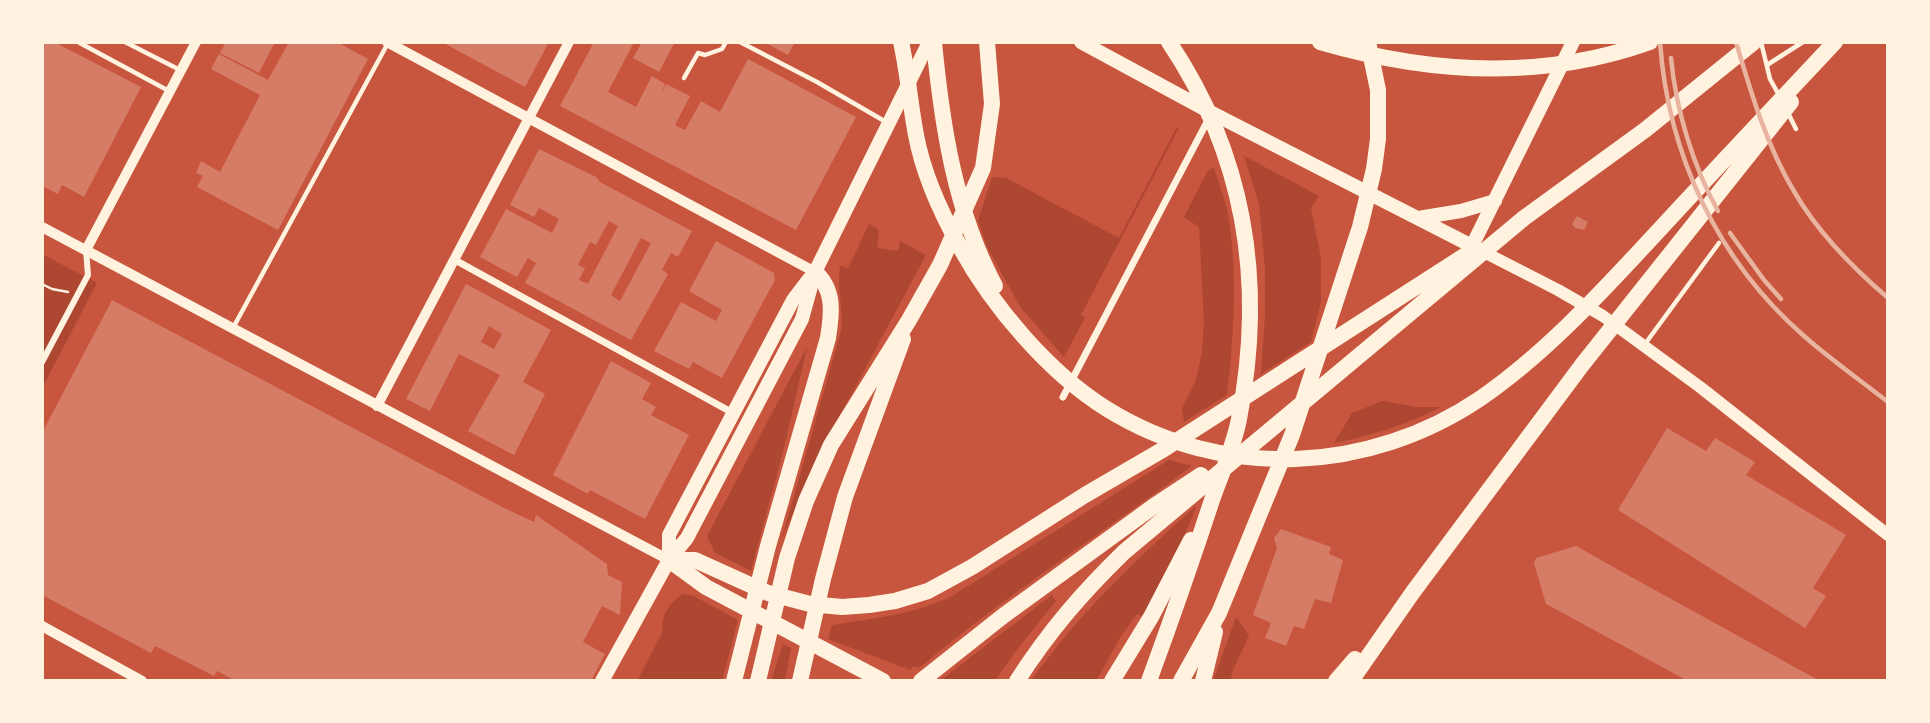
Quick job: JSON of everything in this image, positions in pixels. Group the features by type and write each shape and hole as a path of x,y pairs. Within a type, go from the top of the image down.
{"highway":[{"path":"901,42 916,136 922,159 943,210 960,247 977,274 1035,348 1073,384 1104,407 1142,428 1191,446 1245,456 1307,460 1342,455 1400,440 1479,399 1525,364 1562,331 1836,42"},
{"path":"931,42 948,152 959,197 990,278 1035,348"},
{"path":"758,681 787,558 806,501 831,445 940,265 983,168 992,104 987,42"},
{"path":"1149,681 1239,421 1251,332 1246,242 1228,161 1205,102 1169,42"},
{"path":"1320,42 1364,54 1414,63 1462,68 1522,69 1572,64 1650,42"},
{"path":"1181,681 1219,613 1292,436 1360,227 1378,139 1378,90 1368,42"},
{"path":"1017,681 1041,644 1079,596 1152,528 1524,218 1645,130 1754,42"},
{"path":"1351,681 1413,592 1582,365 1836,42"},
{"path":"669,560 695,560 780,597 810,604 858,606 895,601 939,586 1164,449 1524,218"},
{"path":"734,681 765,559 828,338 831,298 824,282 815,272"},
{"path":"800,681 845,498 909,320"},
{"path":"921,681 1003,616 1154,506 1262,436"},
{"path":"1112,681 1151,617 1212,501"},
{"path":"669,560 706,587 883,681"},
{"path":"1336,681 1413,592"},
{"path":"1203,681 1219,613"}],"main road":[{"path":"602,681 669,560 687,538 802,318 815,272 931,42"},
{"path":"1081,42 1212,113 1558,290 1603,316 1888,535"},
{"path":"1472,246 1573,42"},
{"path":"1418,218 1461,211 1495,201"},
{"path":"669,560 669,535 793,300 815,272"}],"street":[{"path":"42,362 88,275 86,250 196,42"},
{"path":"387,42 815,272"},
{"path":"377,406 569,42"},
{"path":"1063,397 1212,113"},
{"path":"42,227 669,560"},
{"path":"455,260 734,414"},
{"path":"42,626 142,681"}],"lane":[{"path":"78,42 170,91"},
{"path":"125,42 181,71"},
{"path":"233,328 387,42"},
{"path":"684,78 698,53 705,55 722,49 726,42"},
{"path":"740,42 839,94 889,124"},
{"path":"1761,42 1770,79 1797,129"},
{"path":"1767,65 1803,42"},
{"path":"1644,345 1719,243"}],"path":[{"path":"42,284 77,295"}],"shaded area":[{"path":"1177,127 1179,128 1081,315 1085,318 1064,357 1021,308 987,247 978,221 992,177 1006,178 1119,238"},
{"path":"1244,156 1319,196 1311,208 1321,258 1321,301 1311,342 1261,374 1265,270 1259,204"},
{"path":"1214,167 1228,214 1233,259 1233,328 1227,395 1184,422 1182,408 1196,380 1202,352 1204,321 1199,227 1184,217 1208,170"},
{"path":"869,224 879,230 877,248 898,251 900,241 926,255 821,451 782,538 841,331 840,266 848,268"},
{"path":"42,254 97,283 42,388"},
{"path":"807,347 785,444 751,571 715,553 707,536"},
{"path":"1382,401 1418,407 1441,407 1389,429 1334,443 1352,413"},
{"path":"1169,460 1192,466 1020,590 919,668 914,666 910,670 828,639 832,625 908,612 952,596"},
{"path":"1197,505 1173,564 1143,617 1137,614 1121,636 1096,681 1031,681 1088,610"},
{"path":"683,594 692,595 738,620 722,681 637,681 663,631 662,625 667,610"},
{"path":"1052,595 1056,601 995,681 941,680"},
{"path":"1236,617 1249,636 1232,672 1231,681 1213,681"},
{"path":"783,644 791,648 785,681 771,681"}],"building":[{"path":"42,42 54,42 141,87 84,197 62,185 58,194 42,186"},
{"path":"226,42 275,42 259,73 220,53"},
{"path":"289,42 337,42 368,59 278,230 197,187 203,176 196,173 201,161 220,172 260,95 211,69 219,54 268,80"},
{"path":"442,42 549,42 525,87"},
{"path":"594,42 634,42 608,92 636,107 652,76 665,84 661,94 666,84 690,96 675,125 685,130 701,101 720,112 748,59 856,117 796,230 560,106"},
{"path":"642,42 675,42 659,72 633,58"},
{"path":"764,42 795,42 788,55"},
{"path":"539,149 596,177 600,182 692,231 678,257 671,253 662,270 668,274 631,340 525,283 536,263 528,258 517,277 480,257 506,209 552,233 559,219 539,208 534,217 510,205","holes":["609,221 618,226 588,284 579,280 585,268 578,265 590,242 596,245","641,238 651,243 620,301 611,295"]},
{"path":"1577,216 1588,222 1584,230 1575,228 1572,224"},
{"path":"716,241 774,273 775,280 722,378 693,362 689,369 654,351 681,302 716,321 722,310 689,291"},
{"path":"466,284 551,330 523,382 545,394 514,455 468,431 500,375 459,354 430,411 406,399","holes":["489,326 502,334 494,349 481,342"]},
{"path":"112,300 502,507 534,522 536,515 607,564 608,575 622,582 620,615 602,606 583,642 605,654 591,681 236,681 217,671 214,676 155,646 151,653 42,595 42,433"},
{"path":"611,361 651,383 642,399 656,407 651,415 689,435 645,519 590,490 588,494 553,475"},
{"path":"1667,428 1706,451 1715,438 1755,462 1746,475 1846,535 1813,588 1826,596 1805,628 1618,510"},
{"path":"1281,529 1331,547 1329,554 1343,560 1331,603 1315,599 1304,629 1294,626 1286,646 1265,638 1271,623 1253,615 1277,548 1274,538"},
{"path":"1576,546 1820,681 1688,681 1546,604 1534,563 1536,558"}],"railway":[{"path":"1660,42 1665,84 1686,165 1723,240 1746,274 1773,306 1814,345 1888,402"},
{"path":"1736,42 1768,138 1795,193 1837,250 1888,298"},
{"path":"1671,58 1687,137 1718,211"},
{"path":"1730,233 1781,299"}]}
